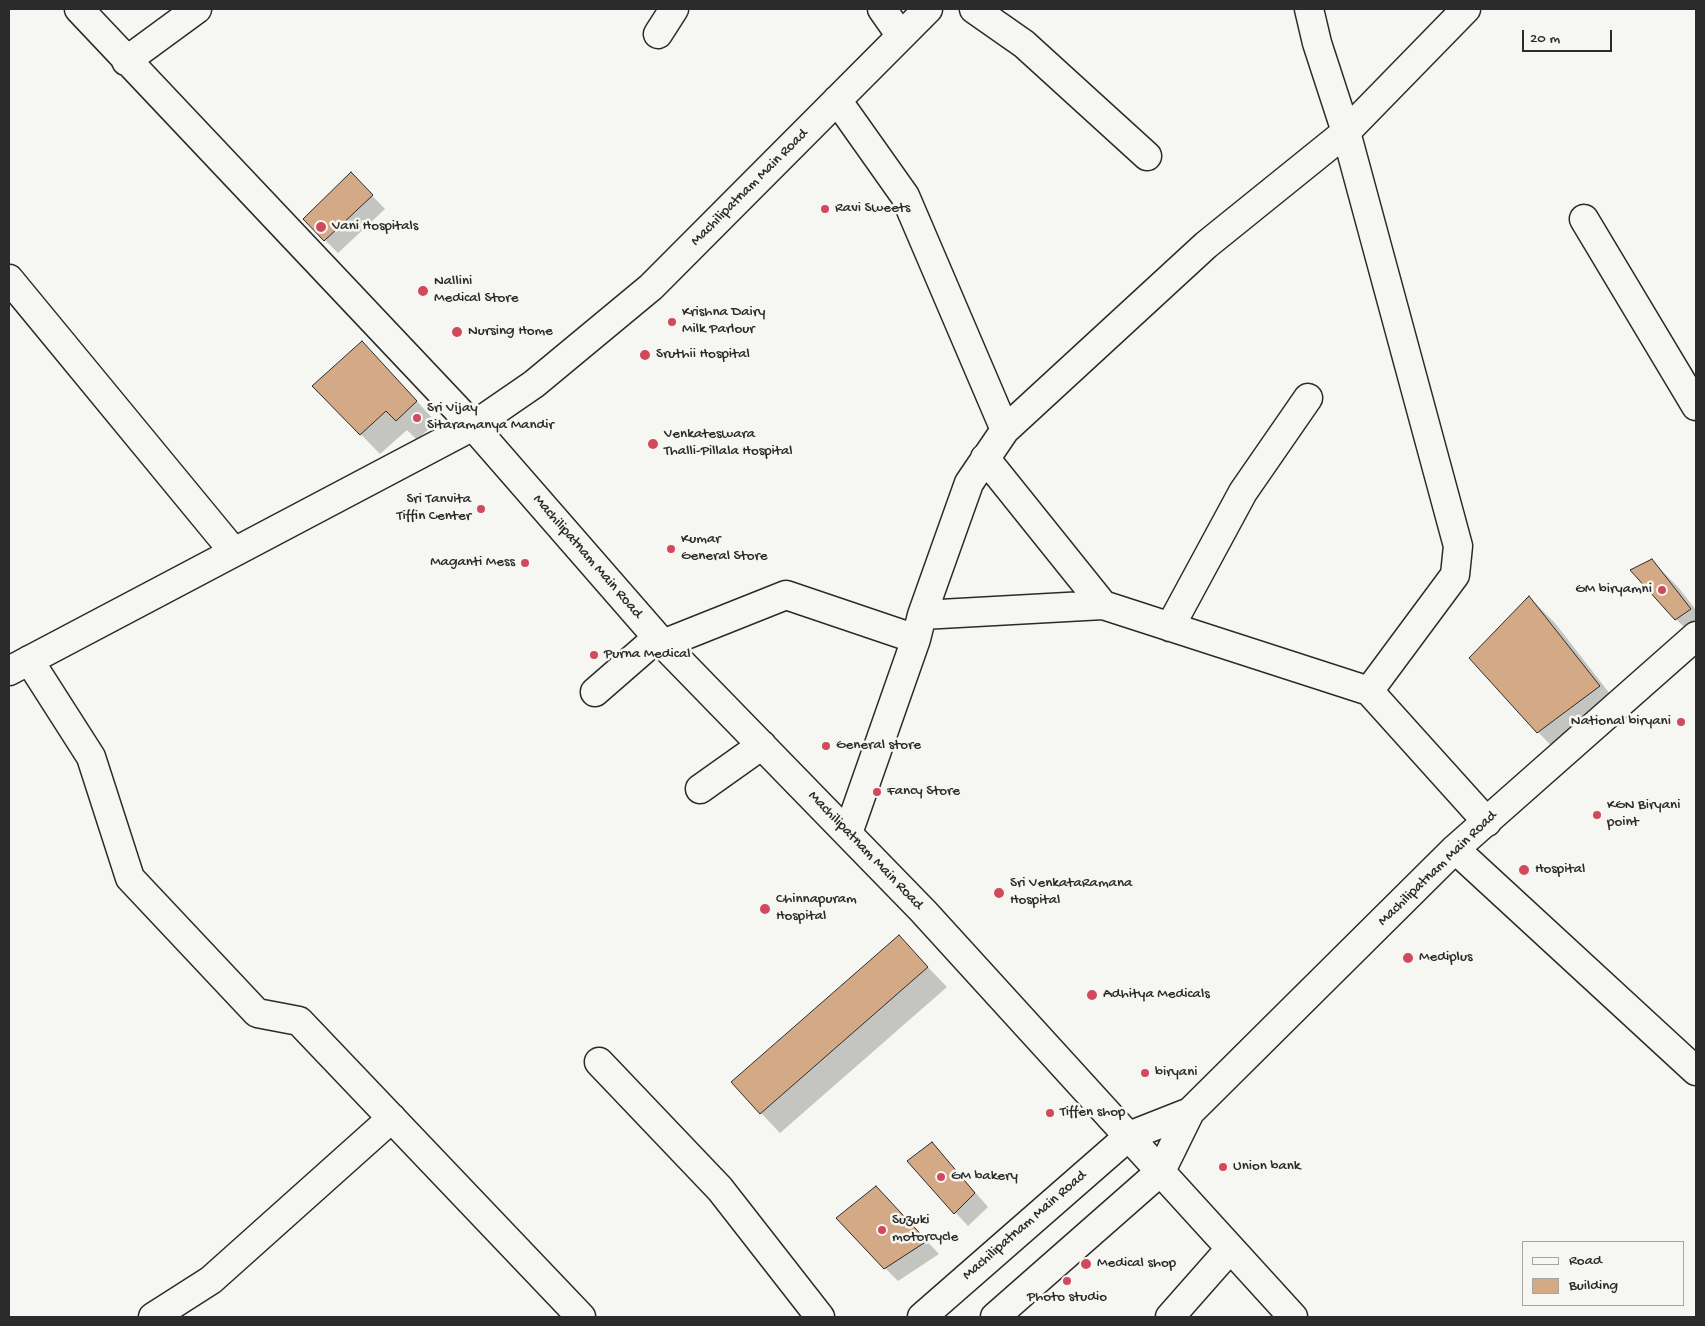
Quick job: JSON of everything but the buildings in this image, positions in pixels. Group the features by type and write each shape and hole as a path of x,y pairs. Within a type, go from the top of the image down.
{"street":[{"path":"80,9 126,61 473,426 19,665 91,757 130,878 257,1013 299,1021 581,1317"},
{"path":"126,61 197,9"},
{"path":"658,34 674,9"},
{"path":"882,9 901,36"},
{"name":"Machilipatnam Main Road","path":"928,9 651,287 534,384 473,426 660,641 923,911 1161,1171"},
{"path":"974,9 1024,44 1147,156"},
{"path":"1309,9 1317,43 1346,132 1458,546 1455,575 1369,691"},
{"path":"848,833 968,483 1005,430 1206,245 1346,132 1466,9"},
{"path":"837,100 906,196 1005,430"},
{"path":"1584,219 1696,406"},
{"path":"9,278 234,552"},
{"path":"1170,626 1243,492 1308,398"},
{"path":"985,458 1103,605"},
{"path":"595,692 660,641 786,595 919,627 1103,605 1369,691 1487,822"},
{"name":"Machilipatnam Main Road","path":"995,1317 1161,1171 1190,1112 1455,849 1696,636"},
{"path":"700,789 762,745"},
{"path":"1455,849 1696,1072"},
{"path":"599,1062 720,1189 820,1317"},
{"name":"Machilipatnam Main Road","path":"922,1317 1129,1136 1190,1112"},
{"path":"153,1317 211,1280 392,1118"},
{"path":"1161,1171 1230,1249 1294,1317"},
{"path":"1170,1317 1230,1249"}],"place":[{"name":"Ravi Sweets","path":"825,209"},
{"name":"Vani Hospitals","path":"321,227"},
{"name":"Nallini Medical Store","path":"423,291"},
{"name":"Krishna Dairy Milk Parlour","path":"672,322"},
{"name":"Nursing Home","path":"457,332"},
{"name":"Sruthii Hospital","path":"645,355"},
{"name":"Sri Vijay Sitaramanya Mandir","path":"417,418"},
{"name":"Venkateswara Thalli-Pillala Hospital","path":"653,444"},
{"name":"Sri Tanvita Tiffin Center","path":"481,509"},
{"name":"Kumar General Store","path":"671,549"},
{"name":"Maganti Mess","path":"525,563"},
{"name":"GM biryamni","path":"1662,590"},
{"name":"Purna Medical","path":"594,655"},
{"name":"National biryani","path":"1681,722"},
{"name":"General store","path":"826,746"},
{"name":"Fancy Store","path":"877,792"},
{"name":"KGN Biryani point","path":"1597,815"},
{"name":"Hospital","path":"1524,870"},
{"name":"Sri VenkataRamana Hospital","path":"999,893"},
{"name":"Chinnapuram Hospital","path":"765,909"},
{"name":"Mediplus","path":"1408,958"},
{"name":"Adhitya Medicals","path":"1092,995"},
{"name":"biryani","path":"1145,1073"},
{"name":"Tiffen shop","path":"1050,1113"},
{"name":"Union bank","path":"1223,1167"},
{"name":"GM bakery","path":"941,1177"},
{"name":"Suzuki motorcycle","path":"882,1230"},
{"name":"Medical shop","path":"1086,1264"},
{"name":"Photo studio","path":"1067,1281"}]}
